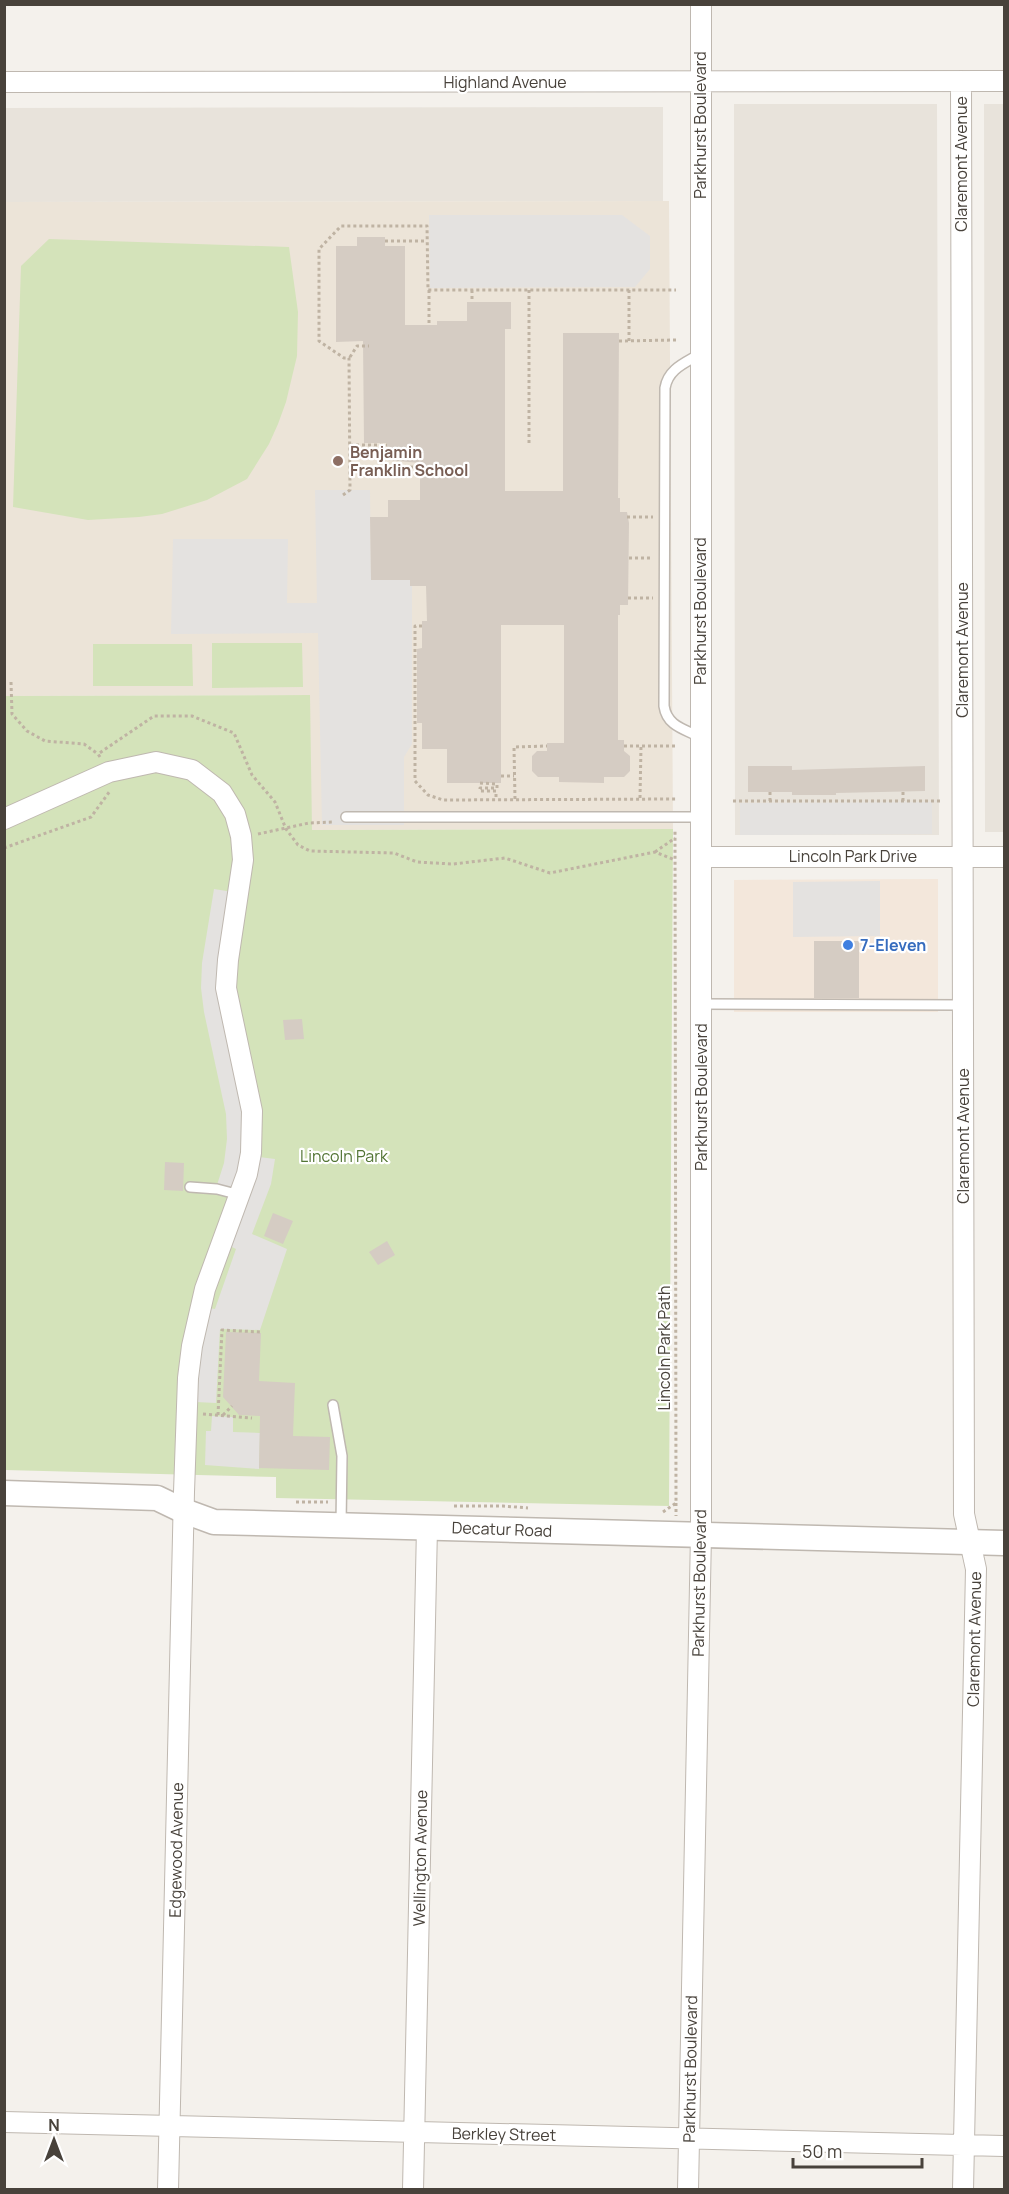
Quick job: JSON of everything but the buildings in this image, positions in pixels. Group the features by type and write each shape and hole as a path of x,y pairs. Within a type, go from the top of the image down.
{"street":[{"name":"Parkhurst Boulevard","path":"688,2190 700,1534 701,4"},
{"name":"Claremont Avenue","path":"961,81 964,1514 976,1569 963,2190"},
{"name":"Highland Avenue","path":"4,82 1005,81"},
{"name":"Edgewood Avenue","path":"4,819 109,772 156,762 192,770 222,793 235,814 241,836 243,860 226,987 252,1111 253,1132 249,1164 240,1195 205,1289 192,1346 185,1440 168,2190"},
{"name":"Lincoln Park Drive","path":"701,857 1005,857"},
{"name":"Decatur Road","path":"4,1493 157,1498 214,1522 1005,1543"},
{"name":"Wellington Avenue","path":"413,2190 427,1527"},
{"name":"Berkley Street","path":"4,2122 1005,2146"}],"lane":[{"path":"700,354 674,370 666,380 665,388 664,706 669,720 700,737"},
{"path":"346,817 701,817"},
{"path":"701,1004 963,1005"},
{"path":"190,1187 216,1189 240,1195"},
{"path":"333,1405 342,1456 341,1527"}],"path":[{"path":"350,358 344,358 319,341 319,249 341,226 427,226 429,325"},
{"path":"385,241 427,241"},
{"path":"429,290 676,290"},
{"path":"472,290 472,302"},
{"path":"529,290 529,447"},
{"path":"629,290 629,341"},
{"path":"619,341 676,340"},
{"path":"343,495 350,490 350,358 357,346 369,346"},
{"path":"350,445 387,445"},
{"path":"350,468 420,467"},
{"path":"627,517 653,517"},
{"path":"629,558 653,558"},
{"path":"628,598 653,598"},
{"path":"422,626 415,626 415,781 420,789 436,799 676,799"},
{"path":"4,848 90,816 110,792 109,772 98,754 84,744 45,741 27,731 12,714 11,682"},
{"path":"98,754 154,716 192,716 234,733 252,775 275,802 286,828 298,845 310,851 394,853 417,862 453,864 506,858 550,873 655,852 675,838"},
{"path":"515,800 514,747 548,746"},
{"path":"624,746 677,746"},
{"path":"640,799 641,746"},
{"path":"501,776 515,776"},
{"path":"480,783 497,784 497,788 480,788 480,791 496,791 496,800"},
{"path":"770,792 770,801"},
{"path":"903,792 903,801"},
{"path":"859,793 859,801"},
{"path":"815,795 815,801"},
{"path":"733,801 940,801"},
{"path":"250,835 322,822"},
{"name":"Lincoln Park Path","path":"659,1514 676,1503 676,824"},
{"path":"655,852 675,860"},
{"path":"218,1415 222,1330 260,1332"},
{"path":"223,1415 232,1406"},
{"path":"197,1414 252,1418"},
{"path":"447,1507 494,1506 539,1510"}],"shaded area":[{"path":"734,104 937,104 939,835 735,835"},
{"path":"984,104 1004,104 1004,832 985,832"},
{"path":"663,107 663,201 5,202 5,108"},
{"name":"Benjamin Franklin School","path":"669,201 673,829 311,830 309,695 5,696 4,202"},
{"path":"429,215 622,215 650,236 650,269 635,287 430,288"},
{"path":"315,490 370,490 371,580 410,580 410,586 412,586 412,744 404,757 404,825 322,825 318,633 171,634 173,539 288,539 287,603 317,603"},
{"path":"932,802 932,834 740,835 740,803"},
{"path":"938,879 938,1012 734,1012 734,880"},
{"path":"880,881 880,936 793,937 793,882"},
{"path":"214,889 239,893 228,960 252,1111 235,1188 217,1185 224,1163 227,1139 226,1114 201,988 202,963"},
{"path":"259,1157 275,1159 271,1184 252,1234 287,1249 260,1330 220,1329 216,1403 196,1402 201,1351 209,1308 215,1309 236,1249 230,1246"},
{"path":"212,1416 233,1417 233,1432 260,1433 259,1469 205,1465 206,1431 211,1431"}],"green space":[{"path":"49,239 289,247 298,312 297,356 278,424 269,444 247,479 207,500 162,514 139,517 88,520 13,507 21,266"},
{"path":"212,643 302,643 303,687 212,688"},
{"path":"93,644 192,644 193,686 93,686"},
{"name":"Lincoln Park","path":"310,695 312,830 673,829 669,1506 276,1498 276,1477 5,1470 5,696"}],"place":[{"name":"Benjamin Franklin School","path":"338,461"},
{"name":"7-Eleven","path":"848,945"}]}
